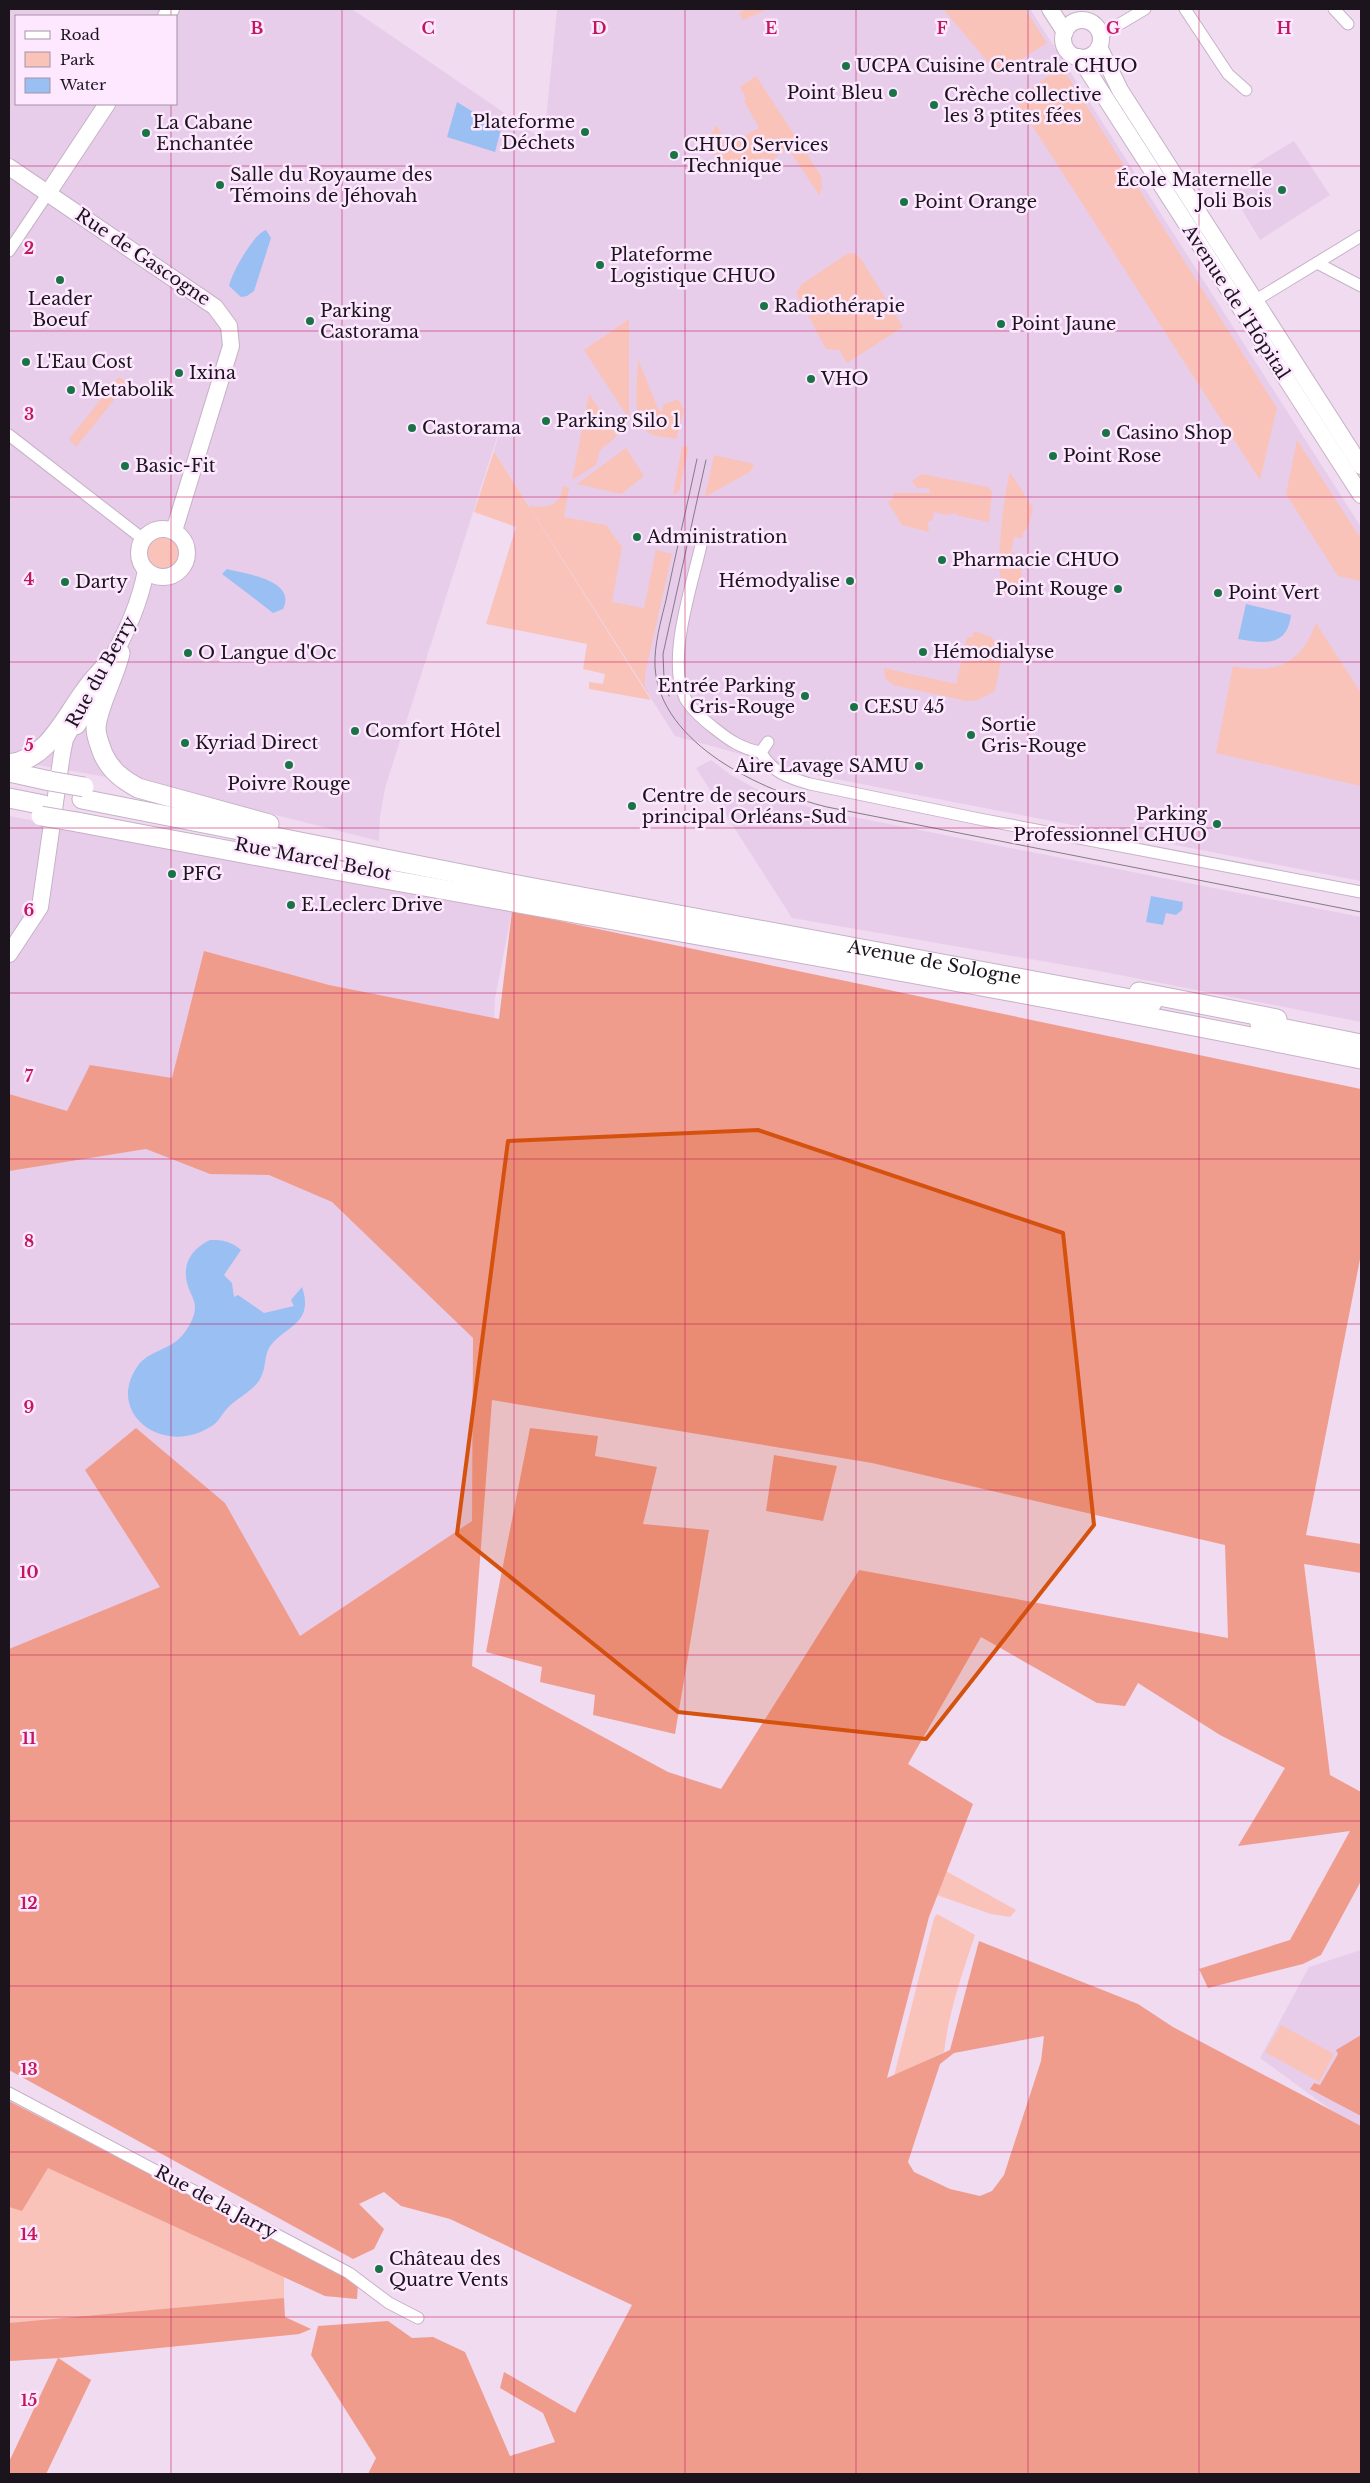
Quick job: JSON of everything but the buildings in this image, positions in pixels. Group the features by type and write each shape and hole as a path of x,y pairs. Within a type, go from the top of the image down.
{"main road":[{"path":"9,764 31,757 44,747 85,690 115,657"},
{"path":"115,657 116,672 96,726 97,740 106,760 112,770 123,780 138,788 205,808 507,883"},
{"path":"9,772 49,794"},
{"name":"Rue Marcel Belot","path":"9,785 49,794 81,805 616,920 1052,998 1305,1047 1361,1061"},
{"path":"9,810 49,794"},
{"name":"Rue Marcel Belot","path":"9,798 49,794"},
{"path":"81,805 205,808"},
{"name":"Rue Marcel Belot","path":"81,805 507,883"},
{"name":"Avenue de Sologne","path":"507,883 914,958 1361,1044"},
{"path":"914,958 1019,967 1361,1036"}],"street":[{"path":"1050,9 1065,32 1066,48 1079,58 1091,56 1100,41 1145,9"},
{"path":"1185,9 1228,74 1246,90"},
{"path":"1334,9 1348,24"},
{"path":"1065,32 1076,14 1091,22 1100,41"},
{"name":"Avenue de l'Hôpital","path":"1100,41 1120,90 1361,466"},
{"name":"Avenue de l'Hôpital","path":"1079,58 1361,495"},
{"path":"9,251 106,105"},
{"name":"Rue de Gascogne","path":"9,167 215,306 229,326 231,346 174,531"},
{"path":"1237,303 1257,302 1361,236"},
{"path":"1317,263 1361,286"},
{"path":"1249,322 1257,302"},
{"path":"9,435 144,539"},
{"path":"161,529 174,531 184,541 187,548 186,562 172,576 152,574 139,556 144,539 148,534 161,529"},
{"path":"701,545 679,649 678,673 686,699 709,724 732,742 748,750 765,747 766,763 772,768 810,784 979,820 1361,892"},
{"name":"Rue du Berry","path":"9,954 40,907 49,794 74,732 115,657 135,626 152,574"},
{"name":"Rue de la Jarry","path":"9,2093 349,2273 389,2303 418,2318"}],"highlighted area":[{"path":"758,1130 1063,1233 1094,1525 926,1739 678,1712 457,1534 508,1141"}],"shaded area":[{"path":"9,9 352,9 544,140 557,9 1030,9 1361,527 1361,881 820,776 675,736 494,451 505,412 385,788 380,817 379,841 169,788 9,760"},
{"name":"École Maternelle Joli Bois","path":"1294,141 1330,195 1260,240 1238,203 1238,187 1251,167"},
{"path":"711,760 731,775 756,789 818,810 1361,917 1361,1022 1094,970 792,918 696,768"},
{"path":"9,816 512,911 495,998 472,1521 456,1739 9,1654"},
{"path":"512,911 1361,1089 1361,1254 1306,1535 1361,1544 1361,1573 1304,1564 1330,1775 1361,1792 1361,1881 1321,1955 1303,1964 1208,1988 1199,1969 1290,1940 1350,1831 1238,1846 1285,1768 1220,1735 1138,1683 1125,1706 1097,1703 981,1637 908,1764 973,1804 929,1917 887,2078 950,2050 979,1941 1138,2004 1173,2027 1361,2126 1361,2474 368,2474 376,2458 311,2355 318,2326 388,2321 412,2338 433,2337 465,2352 510,2456 555,2442 543,2413 500,2388 504,2372 575,2413 632,2305 450,2219 401,2206 384,2192 359,2204 384,2229 374,2249 353,2259 9,2070 9,1649 160,1587 85,1470 136,1428 225,1503 300,1636 472,1521 473,1338 332,1202 269,1175 210,1174 146,1149 9,1171 9,1094 67,1111 90,1065 172,1078 204,951 329,985 499,1019","holes":["492,1400 872,1463 1225,1545 1228,1638 859,1570 721,1789 668,1772 472,1666","1044,2036 1041,2061 1004,2175 992,2191 980,2196 950,2189 914,2172 908,2162 940,2064 954,2053"]},
{"path":"530,1428 598,1436 595,1456 657,1467 643,1524 709,1530 675,1734 593,1715 595,1695 540,1682 542,1667 486,1652"},
{"path":"774,1455 837,1466 823,1521 766,1511"},
{"path":"1361,1950 1361,2126 1338,2115 1260,2058 1309,1967"},
{"path":"1361,2035 1361,2116 1310,2089 1314,2083 1320,2085 1338,2054 1336,2050"},
{"path":"9,2101 333,2269 358,2284 357,2299 325,2296 48,2168 22,2211 9,2207"},
{"path":"284,2298 285,2317 311,2329 299,2334 58,2358 9,2361 9,2323"},
{"path":"58,2358 91,2380 46,2474 9,2474 9,2462"}],"green space":[{"path":"746,9 768,9 743,20 739,13"},
{"path":"943,9 1025,9 1047,43 998,74"},
{"path":"1062,67 1277,408 1260,480 1015,99"},
{"path":"756,76 821,176 822,188 819,195 788,148 768,163 764,157 737,176 732,168 725,172 707,144 716,125 729,145 759,128 744,101 746,98 740,87"},
{"path":"855,253 861,259 903,327 847,363 839,350 826,349 796,293 802,284 847,254"},
{"path":"629,319 629,419 584,350"},
{"path":"638,359 659,411 663,411 663,405 678,399 684,410 676,439 653,435 645,430 641,422 636,401"},
{"path":"119,377 126,382 126,385 76,447 69,439"},
{"path":"589,394 617,436 600,450 596,465 572,480"},
{"path":"1297,440 1361,539 1361,581 1338,576 1286,494"},
{"path":"682,446 689,447 679,492 673,495"},
{"path":"626,448 644,476 621,494 577,484"},
{"path":"494,451 651,700 589,689 589,682 603,684 605,674 583,669 587,644 486,624 516,527 474,512"},
{"path":"714,455 754,464 751,471 705,497"},
{"path":"1010,472 1033,508 1028,528 1024,531 1022,538 1014,537 1011,552 1019,555 1022,582 1014,592 1004,595 998,593 1000,580 999,558 1004,504"},
{"path":"922,474 988,487 992,492 989,522 959,516 955,513 947,515 934,512 932,520 928,522 929,532 902,525 887,501 892,500 894,493 930,493 929,488 917,488 912,481"},
{"path":"563,486 569,488 564,517 606,525 622,547 612,602 644,608 656,550 672,554 645,674 645,686 651,698 529,506 542,507 552,505 559,498"},
{"path":"162,537 168,538 173,542 177,547 177,559 173,564 168,568 162,569 156,568 151,564 147,559 146,553 147,547 151,542 156,538"},
{"path":"1316,623 1361,693 1361,786 1216,753 1233,666 1262,669 1285,663 1302,649"},
{"path":"974,631 991,637 1003,650 995,691 978,700 967,701 893,685 885,678 884,668 956,684 967,637 972,637"},
{"path":"946,1871 1016,1910 1010,1917 991,1914 937,1895"},
{"path":"937,1914 975,1935 953,2007 944,2052 894,2076 934,1918"},
{"path":"1281,2025 1334,2054 1319,2082 1265,2052"},
{"path":"9,2101 357,2299 325,2296 284,2277 284,2317 311,2329 299,2334 59,2358 91,2380 46,2474 9,2474 9,2462 58,2358 9,2361"}],"water":[{"path":"457,102 501,129 495,152 447,137"},
{"path":"266,230 271,238 254,291 247,296 241,297 229,286 231,280 238,264 255,238"},
{"path":"227,569 257,576 276,585 283,591 285,599 283,609 273,613 222,574"},
{"path":"1246,604 1291,615 1289,626 1285,633 1279,638 1265,642 1238,639"},
{"path":"1151,896 1183,902 1182,910 1176,915 1166,913 1163,925 1146,922"},
{"path":"210,1240 227,1242 241,1250 224,1275 232,1283 234,1297 238,1295 264,1313 294,1306 291,1300 302,1287 305,1300 304,1309 296,1324 269,1348 263,1374 254,1387 229,1406 215,1424 193,1435 175,1437 159,1433 145,1426 134,1415 129,1401 129,1385 137,1367 142,1361 174,1343 189,1326 195,1307 186,1278 187,1265 193,1253"}],"tram line":[{"path":"697,459 658,633 655,667 661,694 675,719 694,741 719,760 745,776 773,789 801,800 827,807 1361,912"},
{"path":"669,696 664,679 663,654 706,460"}],"place":[{"name":"UCPA Cuisine Centrale CHUO","path":"846,66"},
{"name":"Point Bleu","path":"893,93"},
{"name":"Crèche collective les 3 ptites fées","path":"934,105"},
{"name":"Plateforme Déchets","path":"585,132"},
{"name":"La Cabane Enchantée","path":"146,133"},
{"name":"CHUO Services Technique","path":"674,155"},
{"name":"Salle du Royaume des Témoins de Jéhovah","path":"220,185"},
{"name":"École Maternelle Joli Bois","path":"1282,190"},
{"name":"Point Orange","path":"904,202"},
{"name":"Plateforme Logistique CHUO","path":"600,265"},
{"name":"Leader Boeuf","path":"60,280"},
{"name":"Radiothérapie","path":"764,306"},
{"name":"Parking Castorama","path":"310,321"},
{"name":"Point Jaune","path":"1001,324"},
{"name":"L'Eau Cost","path":"26,362"},
{"name":"Ixina","path":"179,373"},
{"name":"VHO","path":"811,379"},
{"name":"Metabolik","path":"71,390"},
{"name":"Parking Silo 1","path":"546,421"},
{"name":"Castorama","path":"412,428"},
{"name":"Casino Shop","path":"1106,433"},
{"name":"Point Rose","path":"1053,456"},
{"name":"Basic-Fit","path":"125,466"},
{"name":"Administration","path":"637,537"},
{"name":"Pharmacie CHUO","path":"942,560"},
{"name":"Hémodyalise","path":"850,581"},
{"name":"Darty","path":"65,582"},
{"name":"Point Rouge","path":"1118,589"},
{"name":"Point Vert","path":"1218,593"},
{"name":"Hémodialyse","path":"923,652"},
{"name":"O Langue d'Oc","path":"188,653"},
{"name":"Entrée Parking Gris-Rouge","path":"805,696"},
{"name":"CESU 45","path":"854,707"},
{"name":"Comfort Hôtel","path":"355,731"},
{"name":"Sortie Gris-Rouge","path":"971,735"},
{"name":"Kyriad Direct","path":"185,743"},
{"name":"Poivre Rouge","path":"289,765"},
{"name":"Aire Lavage SAMU","path":"919,766"},
{"name":"Centre de secours principal Orléans-Sud","path":"632,806"},
{"name":"Parking Professionnel CHUO","path":"1217,824"},
{"name":"PFG","path":"172,874"},
{"name":"E.Leclerc Drive","path":"291,905"},
{"name":"Château des Quatre Vents","path":"379,2269"}]}
